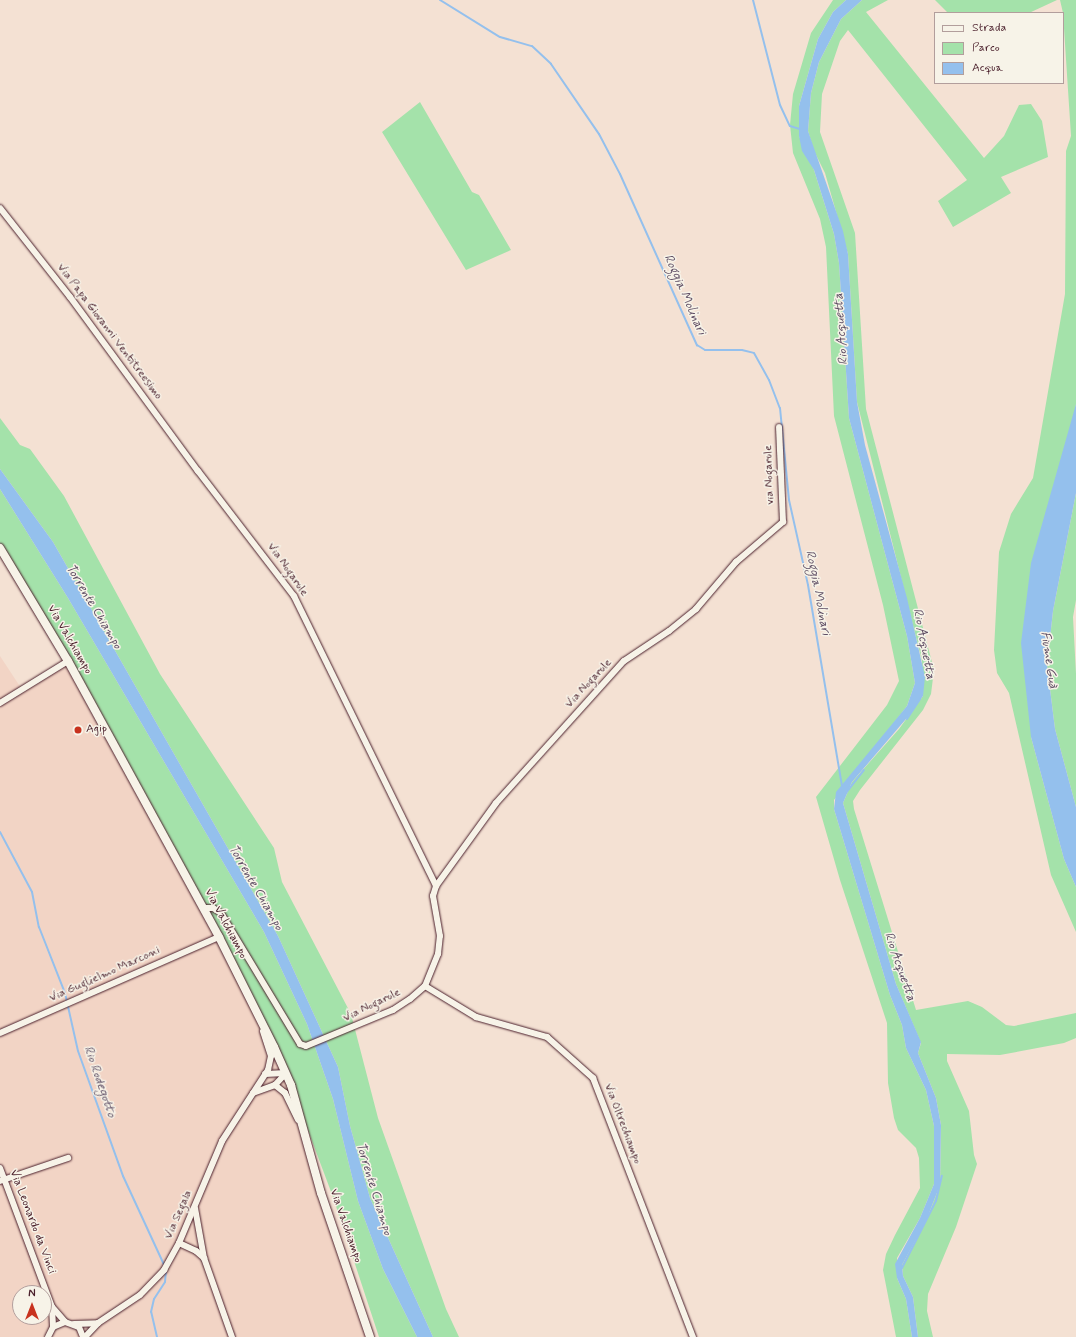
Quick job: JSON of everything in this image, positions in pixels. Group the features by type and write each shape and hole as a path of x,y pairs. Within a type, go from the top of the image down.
{"main road":[{"name":"Via Valchiampo","path":"0,548 68,661 219,937 286,1073 321,1193 370,1337"}],"street":[{"name":"Via Papa Giovanni Ventitreesimo","path":"0,208 70,297 198,471"},
{"name":"via Nogarole","path":"779,427 783,522"},
{"name":"Via Nogarole","path":"198,471 294,596 436,886 514,781 624,661 669,631 696,609 736,562 783,522"},
{"path":"0,703 68,661"},
{"path":"425,986 438,954 440,936 433,896 436,886"},
{"name":"Via Nogarole","path":"203,908 213,908 221,913 300,1044 306,1046 339,1034 393,1010 425,986"},
{"name":"Via Guglielmo Marconi","path":"0,1033 219,937"},
{"name":"Via Oltrechiampo","path":"425,986 476,1017 547,1037 593,1078 693,1337"},
{"name":"Via Segala","path":"74,1324 84,1337 98,1323 140,1296 152,1284 179,1243 222,1141 264,1074 271,1056 258,1014"},
{"path":"264,1074 286,1073"},
{"path":"253,1093 275,1085 286,1073"},
{"path":"275,1085 285,1093 305,1134"},
{"path":"2,1180 68,1158"},
{"name":"Via Leonardo da Vinci","path":"0,1168 2,1180 43,1285"},
{"path":"195,1208 204,1258 232,1337"},
{"path":"179,1243 196,1251 204,1258"},
{"name":"Via Leonardo da Vinci","path":"52,1307 66,1322"},
{"name":"Via Leonardo da Vinci","path":"52,1307 53,1327"},
{"path":"48,1337 53,1327 66,1322 74,1324 98,1323"}],"shaded area":[{"path":"0,656 21,688 66,661 279,1053 367,1337 0,1337"}],"green space":[{"path":"833,0 846,0 833,12 818,39 799,106 799,136 814,170 834,234 839,263 849,418 907,636 915,683 907,706 834,800 834,809 890,995 902,1025 906,1048 926,1090 934,1126 934,1184 920,1218 897,1258 897,1278 906,1299 912,1337 896,1337 883,1270 886,1254 920,1188 919,1158 916,1148 898,1130 894,1118 888,1083 887,1023 840,880 816,797 887,705 899,681 883,605 834,416 826,247 820,219 793,153 790,125 793,94 811,33"},
{"path":"862,0 888,0 866,12 984,158 1004,136 1019,105 1031,104 1042,121 1048,157 1001,177 1011,193 953,227 938,201 967,180 848,30 840,41 822,94 820,132 855,233 866,409 934,670 931,694 923,710 860,790 853,801 854,809 916,1010 968,1001 982,1007 1006,1025 1014,1026 1076,1013 1076,1038 1064,1043 1000,1055 947,1054 947,1061 969,1111 974,1155 977,1164 956,1227 928,1294 927,1311 933,1337 918,1337 913,1297 903,1276 902,1265 926,1221 940,1185 941,1125 936,1098 918,1053 921,1043 896,984 843,803 852,782 899,729 923,696 922,661 857,402 848,254 825,173 814,151 808,131 811,93 819,62 841,19"},
{"path":"935,0 1057,0 1031,12 947,12"},
{"path":"1060,0 1076,0 1076,404 1031,737 1064,859 1076,887 1076,932 1051,875 1009,693 997,673 994,650 999,552 1011,514 1033,478 1065,294 1066,151 1071,136 1064,12"},
{"path":"420,102 472,192 479,195 511,250 466,270 382,132"},
{"path":"0,418 20,445 30,449 64,496 160,674 274,848 282,882 351,1014 378,1118 446,1309 459,1337 433,1337 370,1198 350,1126 338,1067 278,936 53,542 0,469"},
{"path":"0,489 68,598 264,932 307,1024 333,1099 358,1201 383,1269 417,1337 379,1337 333,1197 279,1053 0,545"},
{"path":"1076,493 1076,600 1073,617 1076,674 1076,807 1055,729 1047,665 1053,611"}],"water":[{"path":"846,0 862,0 841,19 819,62 811,93 808,131 843,231 848,254 857,402 865,445 907,598 925,677 923,696 912,712 852,782 843,803 896,984 921,1042 918,1053 936,1098 941,1125 940,1185 926,1221 902,1265 903,1276 913,1297 918,1337 912,1337 906,1299 897,1278 895,1264 920,1218 934,1184 934,1126 926,1090 906,1048 902,1025 890,995 834,809 836,792 907,706 915,683 907,636 849,418 839,263 834,234 814,170 802,151 799,136 799,106 818,39 833,12"},
{"path":"1076,404 1076,493 1053,611 1047,665 1055,729 1076,807 1076,887 1064,859 1031,737 1021,643 1031,563"},
{"path":"0,469 53,542 278,936 338,1067 350,1126 370,1198 433,1337 417,1337 383,1269 358,1201 333,1099 307,1024 264,932 68,598 0,489"}],"waterway":[{"name":"Roggia Molinari","path":"440,0 500,37 532,46 551,64 599,134 620,174 697,345 705,350 742,350 754,353 769,380 780,408 789,500 808,585 842,785"},
{"path":"753,0 780,105 790,126 800,129"},
{"name":"Rio Acquetta","path":"907,719 920,699"},
{"name":"Rio Acquetta","path":"846,793 864,770"},
{"name":"Rio Rodegotto","path":"0,832 32,892 39,927 65,993 78,1051 123,1176 165,1267"},
{"name":"Rio Acquetta","path":"902,1268 936,1201 942,1176"},
{"name":"Rio Rodegotto","path":"157,1337 151,1312 154,1299 165,1282 166,1271"}],"place":[{"name":"Agip","path":"78,730"}],"water label":[{"name":"Torrente Chiampo","path":"93,607"},
{"name":"Fiume Guà","path":"1048,660"},
{"name":"Torrente Chiampo","path":"255,888"},
{"name":"Torrente Chiampo","path":"373,1189"}]}
